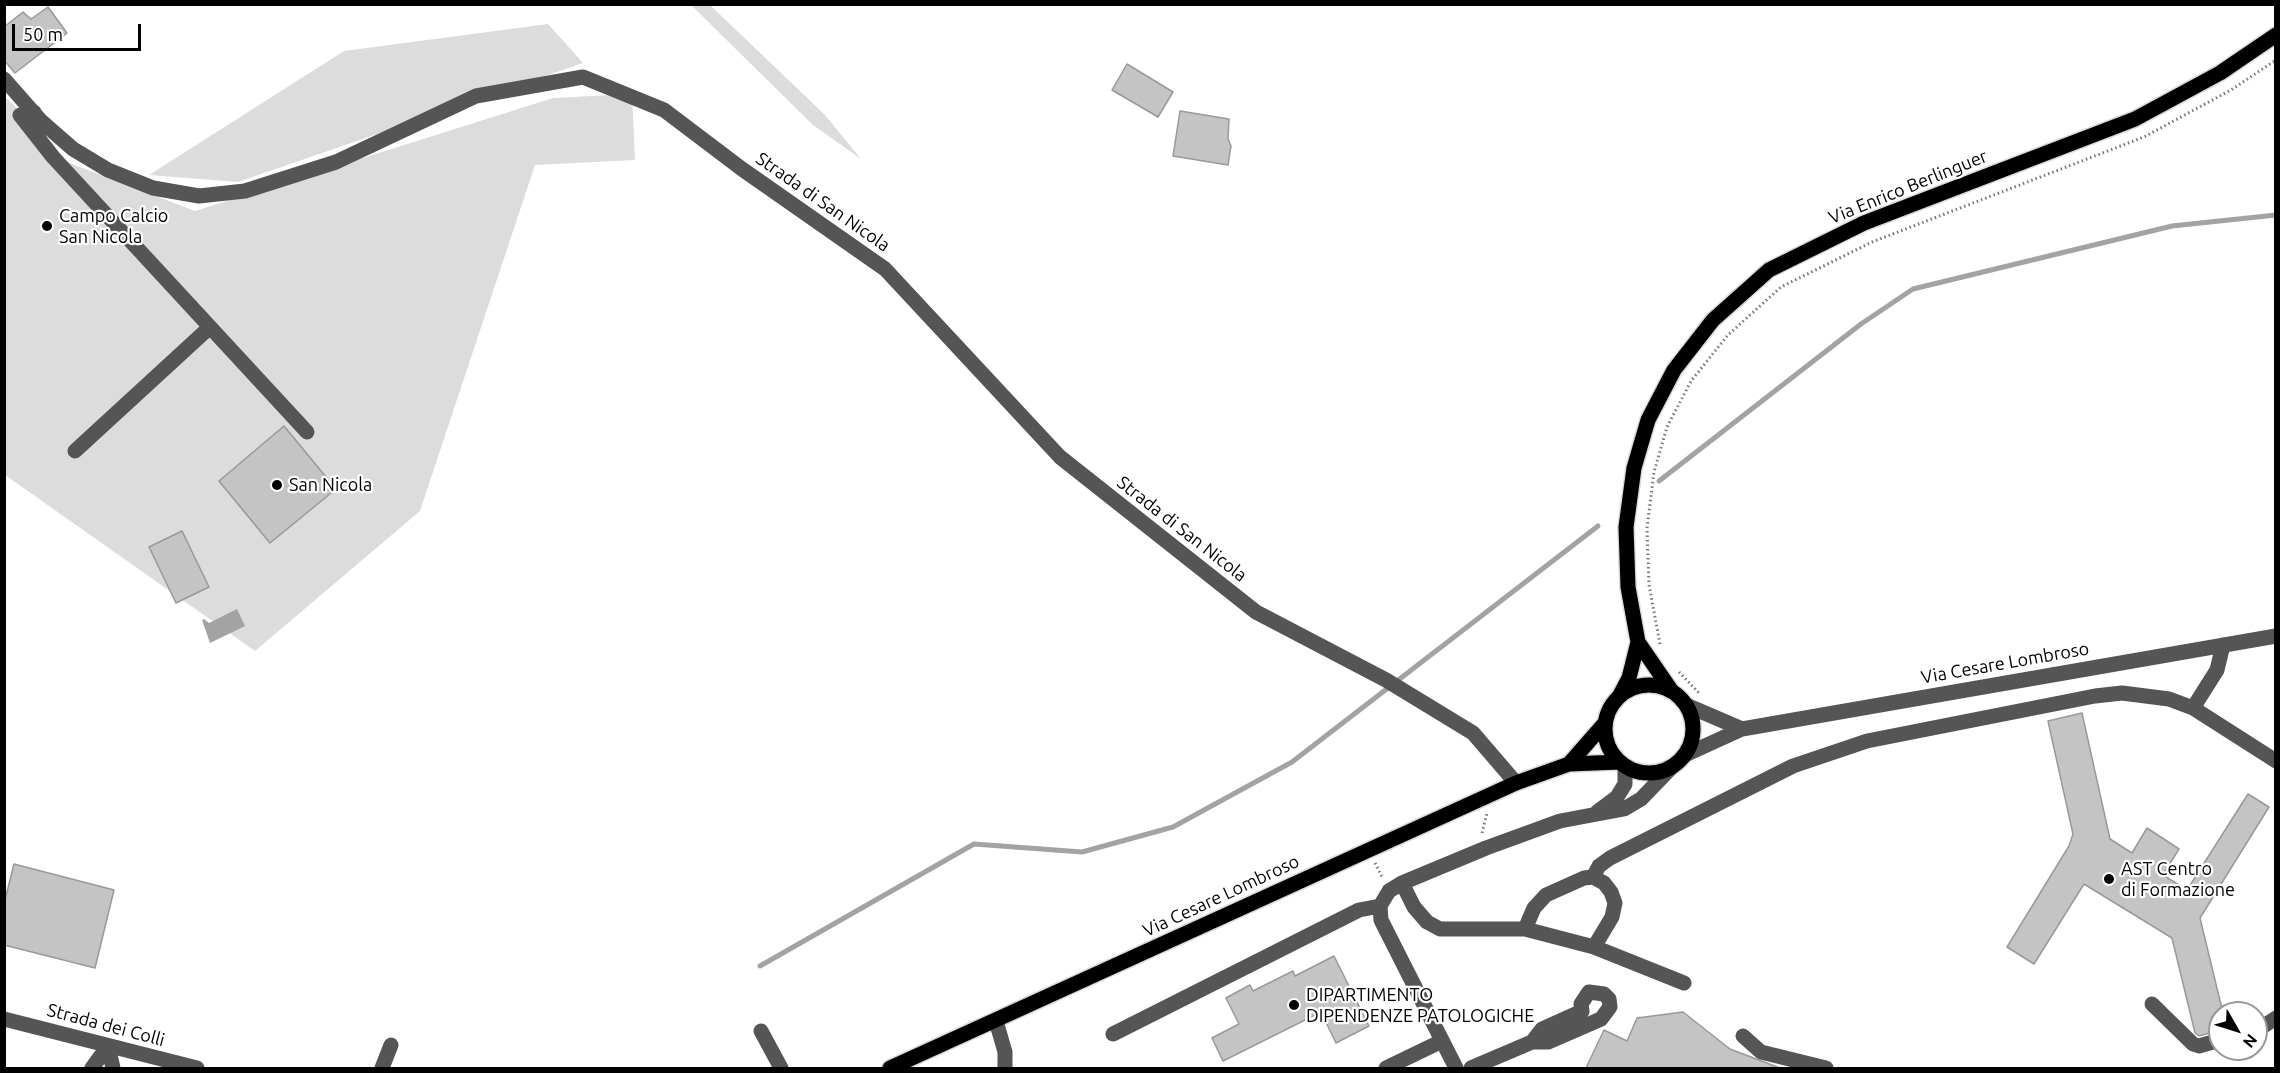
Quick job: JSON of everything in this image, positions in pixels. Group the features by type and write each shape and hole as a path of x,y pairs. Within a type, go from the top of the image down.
{"main road":[{"name":"Via Enrico Berlinguer","path":"1638,642 1628,587 1626,527 1634,468 1648,420 1674,370 1713,320 1769,270 1864,223 2135,119 2220,73 2276,35"},
{"path":"1638,642 1671,690 1686,705 1694,725 1690,746 1685,756 1670,769 1647,773 1622,764 1608,745 1605,723 1608,713 1629,678 1638,642"},
{"path":"1620,695 1629,689 1650,684 1671,690"},
{"name":"Via Cesare Lombroso","path":"1569,764 1605,723"},
{"name":"Via Cesare Lombroso","path":"890,1068 1516,783 1569,764 1622,764"}],"street":[{"name":"Strada di San Nicola","path":"4,79 33,112 73,148 108,170 153,188 200,196 245,191 336,162 476,96 583,77 664,110 742,169 885,269 1059,457 1143,524 1256,612 1386,680 1473,733 1516,783"},
{"path":"33,112 20,115 53,157 307,432"},
{"path":"75,451 210,327"},
{"name":"Via Cesare Lombroso","path":"1685,756 1742,729 2276,636"},
{"path":"2193,708 2217,670 2223,645"},
{"path":"1593,877 1599,866 1610,858 1783,771 1868,741 2122,693 2150,695 2193,708 2276,761"},
{"path":"1686,705 1742,729"},
{"path":"1595,813 1617,797 1625,784 1622,764"},
{"path":"1456,1068 1381,920 1380,906 1389,891 1402,883 1526,833 1595,813 1624,808 1641,799 1670,769"},
{"path":"1525,929 1534,908 1546,895 1584,878 1593,877 1604,883 1615,903 1612,917 1594,947"},
{"path":"1402,883 1414,907 1427,922 1440,929 1525,929 1594,947 1684,983"},
{"path":"1113,1035 1359,910 1380,906"},
{"path":"1472,1068 1532,1042 1548,1042 1601,1018 1607,1014 1609,999 1597,991 1589,992 1581,1004 1582,1011 1542,1029 1532,1042"},
{"path":"2152,1004 2193,1044 2199,1046 2208,1043"},
{"name":"Strada dei Colli","path":"4,1019 108,1046 161,1065 197,1068"},
{"path":"996,1021 1005,1052 1005,1068"},
{"path":"761,1030 781,1068"},
{"path":"1743,1036 1761,1052 1826,1068"},
{"path":"1386,1068 1442,1041"},
{"path":"382,1068 391,1045"},
{"path":"92,1068 108,1046"},
{"path":"108,1046 113,1068"}],"path":[{"path":"1662,647 1649,585 1647,528 1654,472 1667,427 1691,381 1728,335 1781,287 1872,242 2144,137 2231,90 2276,60"},
{"path":"1676,670 1707,699"},
{"path":"1481,837 1487,811"}],"shaded area":[{"path":"691,5 710,5 825,115 861,159 813,125"},
{"path":"548,24 583,63 238,182 149,175 344,51"},
{"path":"632,94 635,160 535,165 420,511 255,651 5,475 5,99 8,99 67,162 195,211 553,98"},
{"path":"237,609 245,626 210,643 202,620 209,623"}],"building":[{"path":"48,7 67,33 15,73 4,60 4,27 23,12 31,19"},
{"path":"1127,64 1173,92 1158,117 1112,90"},
{"path":"1180,111 1229,119 1228,139 1231,146 1228,165 1173,156"},
{"name":"San Nicola","path":"284,426 336,489 270,543 219,481"},
{"path":"182,531 209,587 176,603 149,547"},
{"name":"AST Centro di Formazione","path":"2082,713 2110,839 2132,853 2147,828 2179,849 2163,875 2187,890 2248,794 2269,807 2200,918 2220,1001 2208,1001 2208,1033 2199,1036 2195,1033 2172,938 2084,884 2034,964 2007,947 2069,846 2073,834 2048,721"},
{"path":"14,864 114,890 95,968 4,945 4,904"},
{"name":"DIPARTIMENTO DIPENDENZE PATOLOGICHE","path":"1334,956 1369,1026 1336,1043 1321,1012 1223,1061 1212,1038 1239,1024 1226,998 1250,985 1253,991 1293,971 1295,976"},
{"path":"1683,1012 1730,1049 1780,1068 1586,1068 1604,1030 1627,1041 1637,1018"}],"waterway":[{"path":"1659,481 1861,324 1913,289 2172,226 2276,215"},
{"path":"760,966 974,844 1082,852 1173,827 1292,762 1598,526"}],"place":[{"name":"Campo Calcio San Nicola","path":"47,226"},
{"name":"San Nicola","path":"277,485"},
{"name":"AST Centro di Formazione","path":"2109,879"},
{"name":"DIPARTIMENTO DIPENDENZE PATOLOGICHE","path":"1294,1005"}]}
